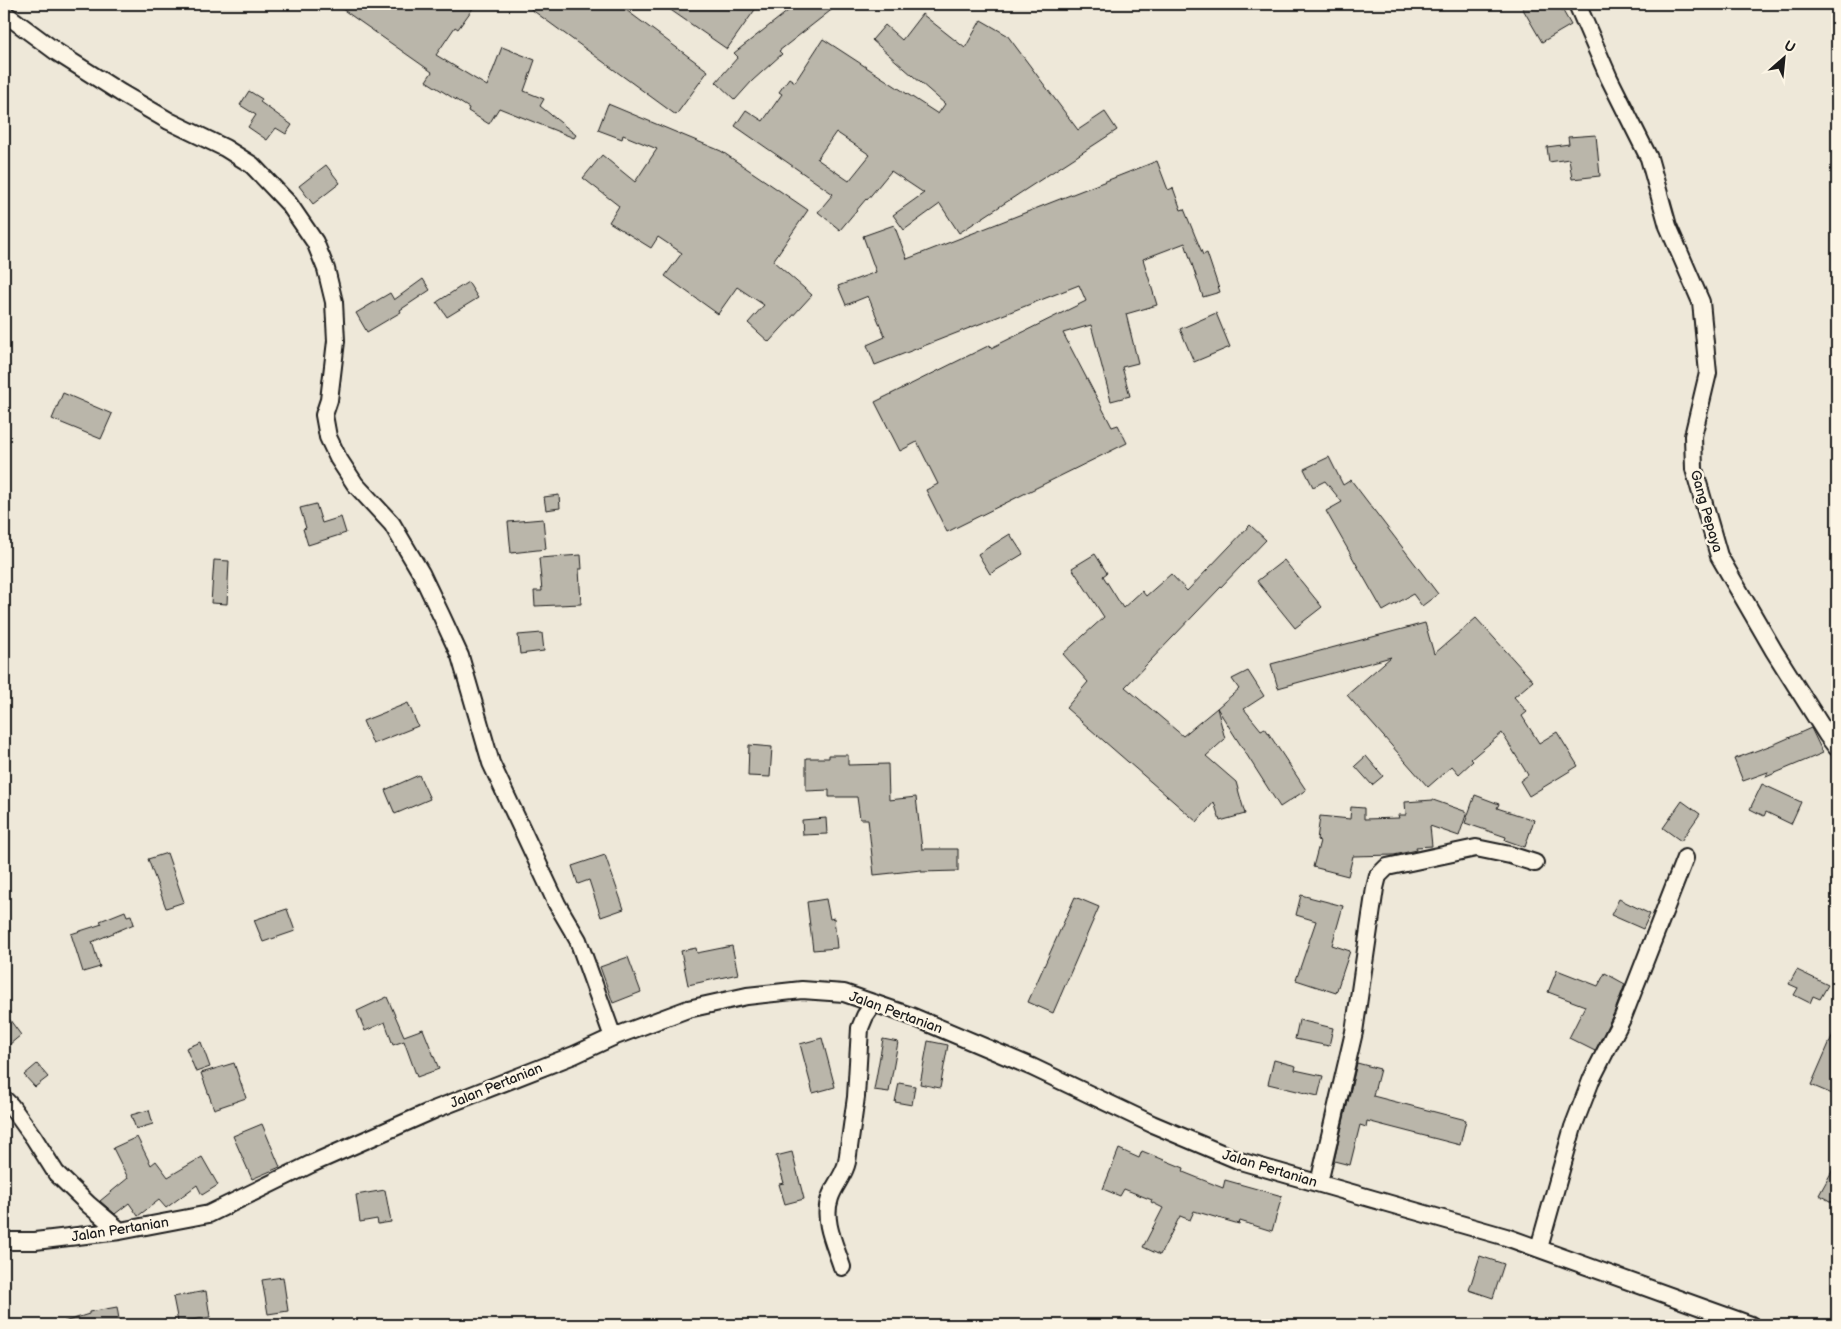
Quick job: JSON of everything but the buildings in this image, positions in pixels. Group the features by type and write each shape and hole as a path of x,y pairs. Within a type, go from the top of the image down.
{"street":[{"name":"Gang Pepaya","path":"1577,4 1609,78 1648,158 1668,226 1701,302 1708,373 1693,436 1694,469 1719,556 1774,652 1837,748"},
{"path":"4,14 58,53 122,93 169,121 225,148 252,165 289,204 315,242 326,269 334,302 336,341 329,400 324,415 328,437 338,458 355,484 392,524 421,573 442,617 460,656 491,763 557,904 578,940 613,1037"},
{"path":"1319,1183 1354,1032 1378,876 1387,867 1476,848 1510,855 1535,863"},
{"path":"1538,1248 1576,1119 1592,1078 1623,1017 1685,858"},
{"name":"Jalan Pertanian","path":"4,1241 35,1241 120,1231 209,1214 311,1164 436,1109 613,1037 688,1009 747,996 802,990 844,993 911,1016 1032,1067 1152,1124 1240,1160 1506,1236 1752,1325"},
{"path":"842,1267 827,1218 828,1205 846,1170 856,1098 860,1028 865,1016 874,1003"},
{"path":"4,1099 34,1138 56,1173 89,1205 120,1231"}]}
